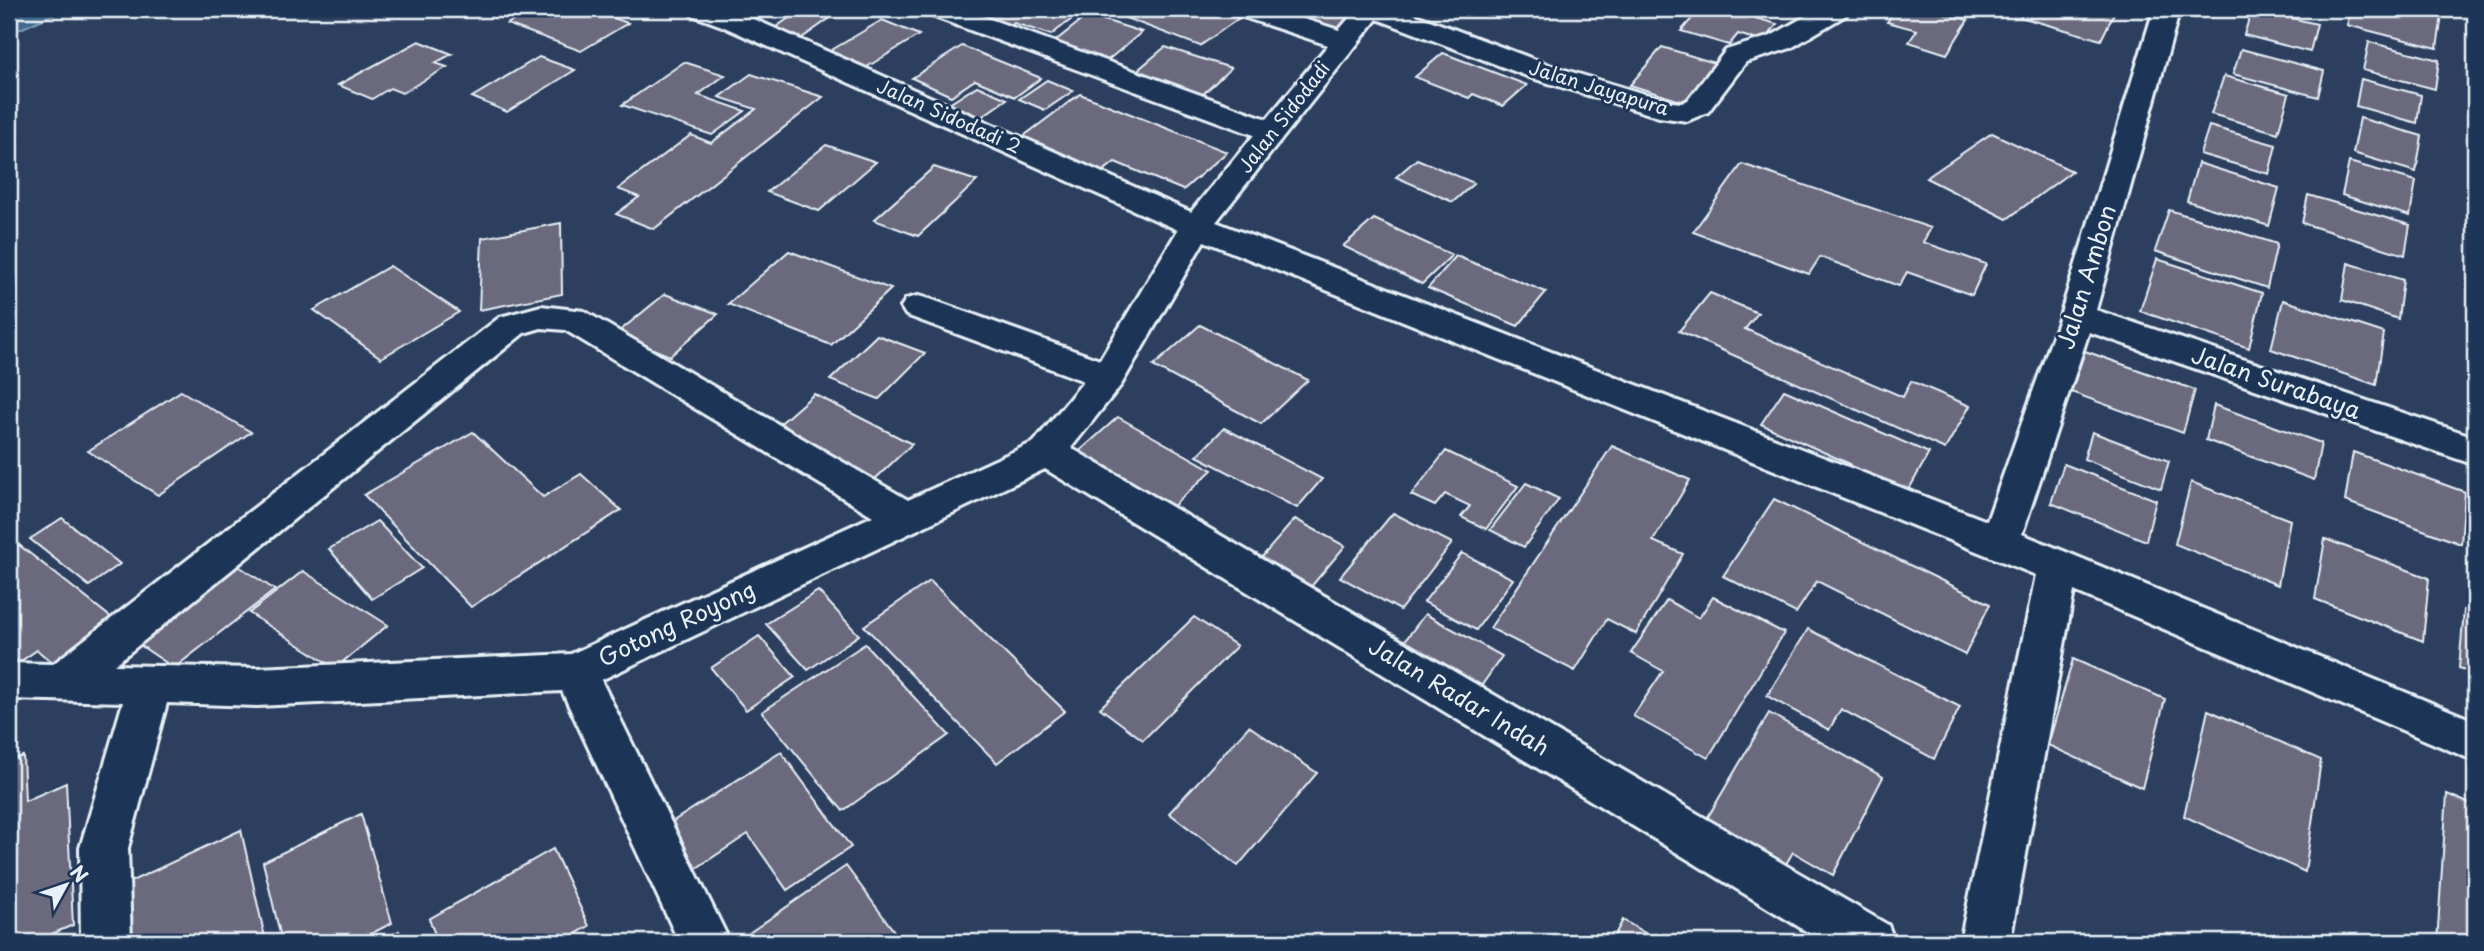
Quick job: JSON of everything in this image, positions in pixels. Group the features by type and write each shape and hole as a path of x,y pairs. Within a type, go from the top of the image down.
{"street":[{"name":"Jalan Sidodadi 2","path":"701,9 732,20 1196,226 1998,542 2475,741"},
{"path":"938,9 1274,132"},
{"path":"1246,9 1344,41"},
{"name":"Jalan Sidodadi","path":"1196,226 1274,132 1344,41 1374,9"},
{"name":"Jalan Jayapura","path":"1374,9 1542,72 1679,112 1687,112 1698,106 1736,56 1781,42 1837,9"},
{"name":"Jalan Ambon","path":"1998,542 2077,316 2167,9"},
{"name":"Gotong Royong","path":"9,681 257,687 575,673 1048,452 1108,376 1196,226"},
{"path":"918,307 1108,376"},
{"name":"Jalan Surabaya","path":"2077,316 2475,451"},
{"path":"62,682 512,325 541,317 572,319 906,517"},
{"name":"Jalan Radar Indah","path":"1048,452 1870,942"},
{"path":"1985,942 2058,567"},
{"path":"575,673 705,942"},
{"path":"106,942 104,848 150,684"}],"water":[{"path":"9,9 66,9 9,34"}],"building":[{"path":"570,9 588,9 628,23 581,51 507,24 530,11 552,19"},
{"path":"723,9 774,9 758,20"},
{"path":"802,9 830,18 795,43 766,34"},
{"path":"997,9 1085,9 1051,35 1014,23 1009,27 983,18"},
{"path":"1102,9 1215,9 1239,18 1200,46"},
{"path":"1263,9 1355,9 1363,11 1340,33"},
{"path":"1700,9 1724,9 1777,24 1764,42 1738,34 1729,45 1681,31"},
{"path":"1896,9 1928,9 1968,20 1947,54 1909,42 1917,30 1887,22"},
{"path":"2025,9 2115,11 2101,40 2020,17"},
{"path":"2252,9 2317,24 2310,52 2244,35"},
{"path":"2351,9 2443,9 2437,48 2347,25"},
{"path":"1088,15 1142,32 1108,60 1054,42"},
{"path":"882,20 919,35 862,70 825,54"},
{"path":"419,41 452,54 435,63 447,67 402,93 390,88 372,99 338,85"},
{"path":"2369,42 2439,60 2435,89 2363,70"},
{"path":"962,46 1041,78 1015,97 975,80 951,96 912,78"},
{"path":"1165,47 1231,68 1200,97 1133,74"},
{"path":"1662,47 1715,63 1684,102 1630,85"},
{"path":"2241,49 2324,71 2318,97 2233,74"},
{"path":"1443,53 1527,85 1503,106 1473,94 1469,98 1415,77"},
{"path":"539,57 575,70 507,112 472,97"},
{"path":"684,62 725,75 698,95 745,111 712,135 622,105"},
{"path":"751,74 823,97 654,229 616,214 639,197 618,189 691,135 711,143 756,109 719,97"},
{"path":"2224,76 2289,94 2278,133 2211,114"},
{"path":"2361,79 2421,95 2417,123 2356,106"},
{"path":"1047,80 1073,91 1045,110 1019,99"},
{"path":"977,86 1007,99 974,122 943,108"},
{"path":"1080,94 1227,152 1183,190 1115,162 1098,175 1017,141"},
{"path":"2360,118 2422,136 2416,172 2353,153"},
{"path":"2209,126 2276,145 2269,174 2200,154"},
{"path":"1992,133 2072,171 2007,219 1926,178"},
{"path":"826,145 876,162 819,211 767,192"},
{"path":"1417,159 1474,183 1453,202 1396,177"},
{"path":"2349,162 2416,181 2410,216 2342,195"},
{"path":"2198,163 2279,188 2269,226 2187,201"},
{"path":"1742,164 1931,228 1923,242 1986,264 1972,295 1907,272 1899,286 1820,257 1809,274 1693,232"},
{"path":"934,167 977,181 918,236 874,220"},
{"path":"2308,195 2410,225 2405,255 2302,223"},
{"path":"2169,210 2277,244 2267,288 2155,251"},
{"path":"1374,219 1452,255 1422,284 1343,246"},
{"path":"561,223 562,294 479,310 482,238"},
{"path":"789,251 891,289 831,345 728,304"},
{"path":"1456,256 1546,292 1518,326 1428,288"},
{"path":"2157,259 2262,293 2249,348 2140,311"},
{"path":"2348,263 2403,280 2398,319 2342,300"},
{"path":"390,266 459,312 381,358 314,310"},
{"path":"1710,293 1758,313 1745,329 1903,397 1911,381 1970,406 1945,449 1679,331"},
{"path":"665,294 718,314 670,356 616,334"},
{"path":"2283,300 2384,333 2376,385 2271,349"},
{"path":"1200,325 1308,380 1261,424 1153,366"},
{"path":"877,335 925,353 879,399 830,380"},
{"path":"2085,351 2195,390 2183,433 2071,392"},
{"path":"1784,390 1929,453 1902,502 1843,475 1850,464 1761,424"},
{"path":"181,391 251,432 158,495 88,451"},
{"path":"814,394 912,444 874,480 775,428"},
{"path":"2214,405 2321,443 2314,480 2206,440"},
{"path":"1118,417 1212,470 1168,511 1074,456"},
{"path":"1224,428 1322,479 1297,508 1197,456"},
{"path":"473,432 543,497 581,474 621,510 471,607 364,495"},
{"path":"2092,432 2169,461 2161,489 2084,459"},
{"path":"1612,446 1690,480 1653,541 1683,554 1636,634 1607,619 1575,671 1490,628"},
{"path":"1446,451 1518,486 1486,529 1461,517 1470,506 1445,494 1435,506 1411,495"},
{"path":"2353,452 2465,492 2461,544 2345,501"},
{"path":"2064,464 2156,500 2146,541 2051,503"},
{"path":"2191,482 2290,520 2278,585 2175,544"},
{"path":"1526,483 1559,499 1524,547 1490,530"},
{"path":"1774,499 1990,604 1965,655 1817,581 1796,613 1723,576"},
{"path":"1393,513 1452,543 1400,610 1340,577"},
{"path":"62,518 120,564 89,586 30,539"},
{"path":"1295,519 1345,546 1305,594 1254,566"},
{"path":"377,521 422,568 372,599 329,549"},
{"path":"9,537 123,627 61,670 37,650 11,668"},
{"path":"2325,539 2429,578 2423,641 2315,599"},
{"path":"1462,553 1513,579 1476,630 1424,602"},
{"path":"234,563 275,590 174,668 131,639"},
{"path":"303,571 388,625 335,668 249,613"},
{"path":"930,581 1065,711 997,763 864,626"},
{"path":"818,591 859,635 808,670 766,624"},
{"path":"1713,597 1784,633 1708,758 1633,716 1663,671 1631,653 1667,600 1699,618"},
{"path":"2464,610 2475,614 2475,674 2459,668"},
{"path":"1425,614 1502,656 1473,698 1395,654"},
{"path":"1194,617 1237,646 1143,740 1100,708"},
{"path":"1808,629 1960,707 1934,759 1841,709 1829,730 1767,696"},
{"path":"759,636 795,677 746,710 711,668"},
{"path":"865,644 949,735 843,811 762,712"},
{"path":"2073,659 2165,699 2142,788 2048,745"},
{"path":"2208,710 2321,760 2305,872 2184,816"},
{"path":"1769,713 1883,777 1833,875 1793,852 1783,869 1705,822"},
{"path":"1249,726 1317,773 1238,866 1169,813"},
{"path":"781,752 851,847 787,890 748,834 692,871 664,827"},
{"path":"23,756 25,801 66,783 73,925 33,942 9,942 9,761"},
{"path":"2447,794 2475,806 2475,942 2437,942"},
{"path":"361,814 392,923 355,942 282,942 263,862"},
{"path":"241,830 266,942 130,942 121,886"},
{"path":"553,849 589,926 562,942 438,942 429,919"},
{"path":"846,866 902,942 736,942"},
{"path":"1623,920 1660,942 1611,942"},
{"path":"399,931 403,942 379,942"}]}
